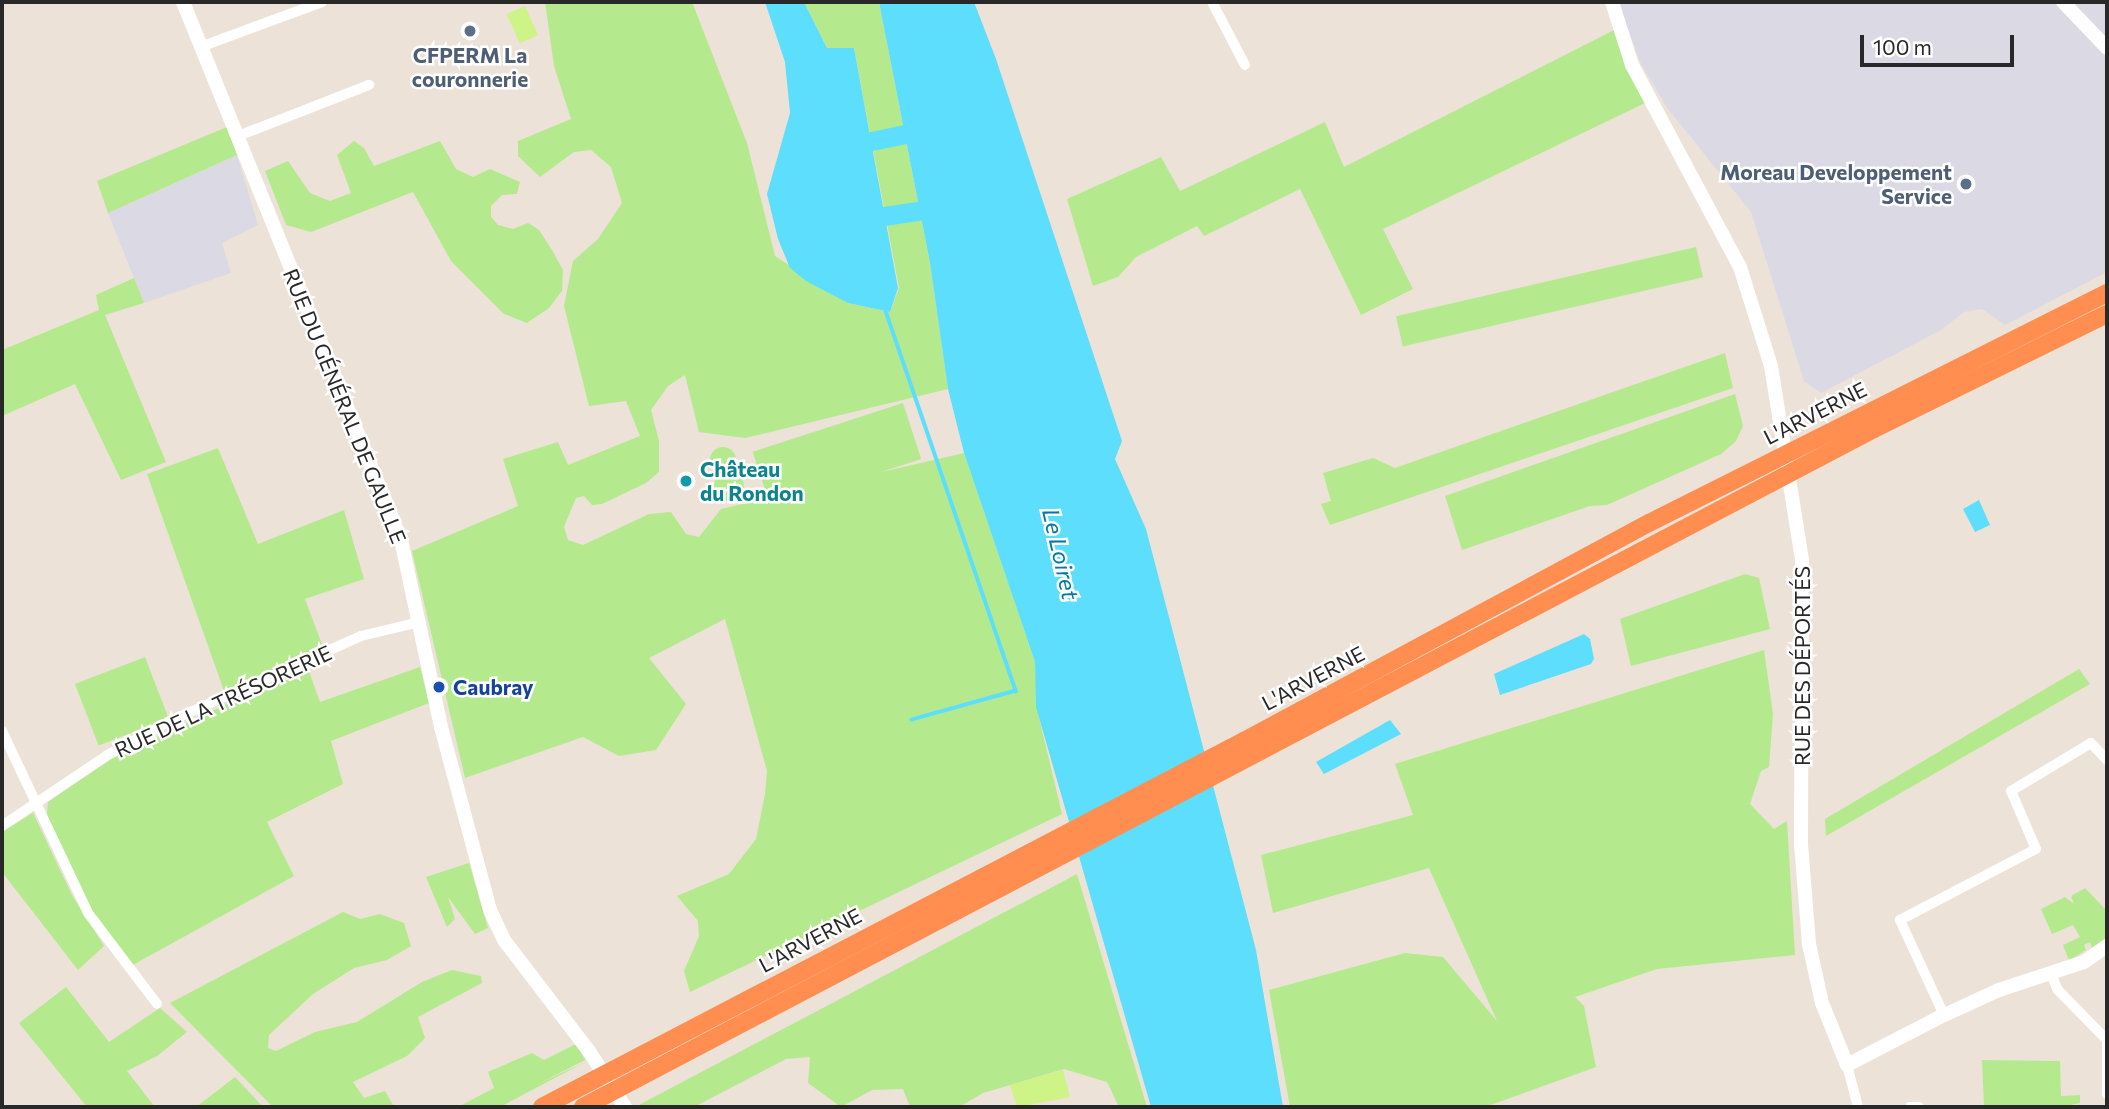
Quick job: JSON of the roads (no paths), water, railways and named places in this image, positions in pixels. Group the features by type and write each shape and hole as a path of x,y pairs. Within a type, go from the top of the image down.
{"highway":[{"name":"L'ARVERNE","path":"542,1107 1244,741 1649,523 2107,293"},
{"name":"L'ARVERNE","path":"583,1107 1253,758 1874,429 2107,314"}],"street":[{"name":"RUE DU GÉNÉRAL DE GAULLE","path":"183,2 389,505 420,622 441,727 490,910 516,958 589,1051 625,1107"},
{"path":"202,46 322,2"},
{"path":"1212,2 1245,65"},
{"name":"RUE DES DÉPORTÉS","path":"1612,2 1632,65 1704,192 1745,280 1762,328 1781,421 1795,510 1804,594 1805,895 1822,1003 1847,1065 1858,1107"},
{"path":"2063,2 2107,48"},
{"path":"238,136 369,85"},
{"name":"RUE DE LA TRÉSORERIE","path":"2,826 106,756 168,722 361,636 420,622"},
{"path":"2,731 38,802 52,841 88,913 158,1004"},
{"path":"1944,1015 1900,920 2036,849 2011,791 2091,743 2107,760"},
{"path":"1847,1065 1944,1015 2084,962 2107,946"},
{"path":"2052,973 2057,989 2107,1040 2107,1094"},
{"path":"1910,1107 1919,1107"}],"water":[{"path":"765,2 804,2 827,48 854,48 898,288 890,312 848,303 806,281 790,268 778,239 767,194 790,113 785,62"},
{"name":"Le Loiret","path":"879,2 974,2 996,59 1122,441 1115,459 1146,529 1256,950 1283,1107 1151,1107 1036,707 1035,662 964,453 948,389 930,263"},
{"path":"1979,500 1990,525 1975,532 1963,509"},
{"path":"1584,634 1590,639 1594,659 1591,664 1500,695 1494,674"},
{"path":"1390,720 1401,734 1324,774 1316,762"}],"waterway":[{"path":"847,146 930,129"},
{"path":"869,210 871,218 944,207"},
{"path":"886,311 1016,691 912,720"}],"place":[{"name":"CFPERM La couronnerie","path":"470,31"},
{"name":"Moreau Developpement Service","path":"1966,184"},
{"name":"Château du Rondon","path":"686,481"},
{"name":"Caubray","path":"439,687"}]}
